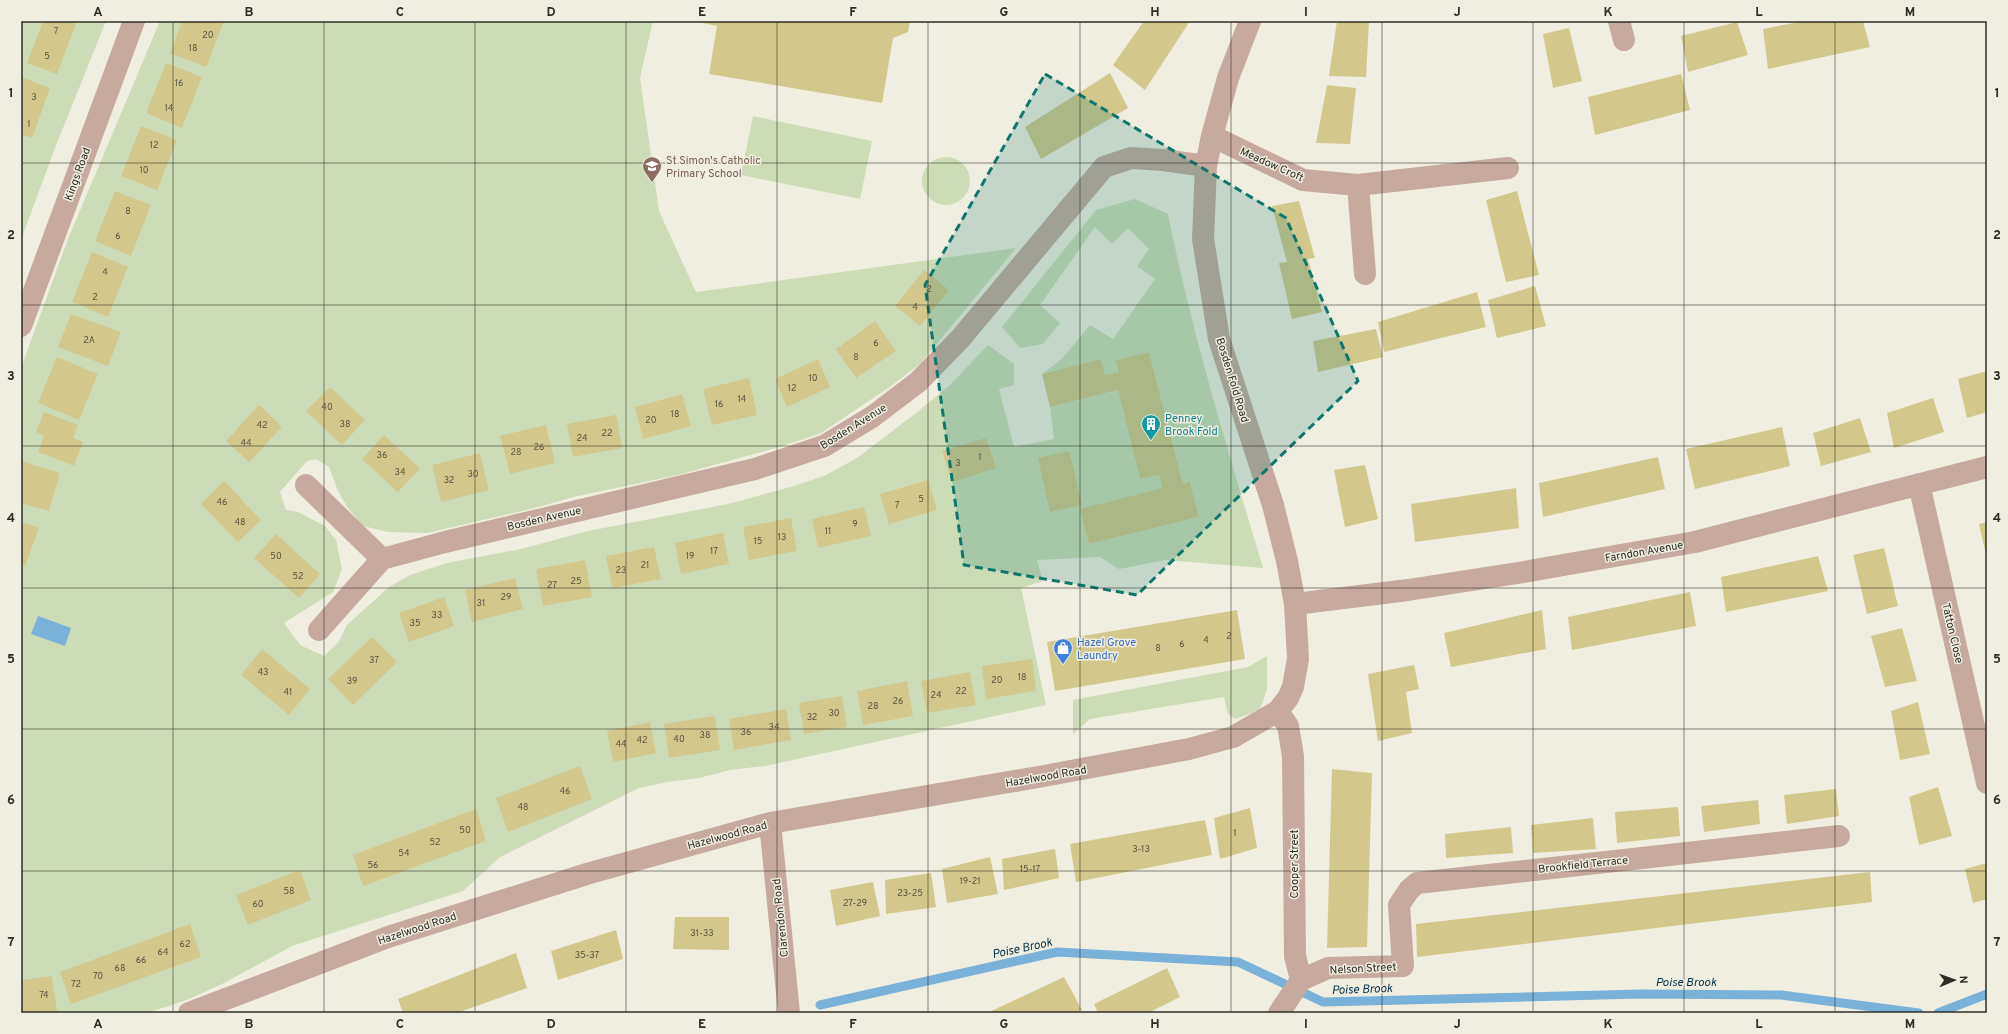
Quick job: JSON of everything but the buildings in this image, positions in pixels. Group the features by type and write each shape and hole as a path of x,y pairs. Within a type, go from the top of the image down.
{"street":[{"name":"Kings Road","path":"21,326 134,21"},
{"name":"Bosden Fold Road","path":"1250,21 1228,78 1212,136 1206,166 1203,239 1219,339 1273,505 1288,561 1295,604 1298,659 1293,687 1288,698 1278,711"},
{"name":"Meadow Croft","path":"1212,136 1303,180 1358,185 1508,168"},
{"name":"Bosden Avenue","path":"382,559 444,542 755,469 824,446 872,417 918,382 964,335 1104,166 1131,158 1163,160 1206,166"},
{"path":"1358,185 1365,274"},
{"name":"Farndon Avenue","path":"1295,604 1408,590 1516,574 1695,542 1987,467"},
{"name":"Tatton Close","path":"1919,484 1987,783"},
{"path":"306,485 382,559 319,630"},
{"name":"Hazelwood Road","path":"188,1013 388,937 590,873 770,823 1044,776 1190,749 1233,737 1260,723 1278,711"},
{"name":"Cooper Street","path":"1278,711 1288,726 1293,756 1295,956 1301,980"},
{"name":"Clarendon Road","path":"770,823 789,1013"},
{"name":"Brookfield Terrace","path":"1403,966 1399,905 1409,890 1417,883 1839,836"},
{"name":"Nelson Street","path":"1301,980 1328,968 1403,966"},
{"path":"1282,1009 1301,980"}],"highlighted area":[{"path":"1045,74 1286,218 1358,381 1137,595 964,565 925,285"}],"green space":[{"path":"21,21 106,21 55,148 21,240"},
{"path":"160,21 653,21 640,78 659,211 696,292 1016,248 921,363 891,386 821,433 783,446 678,475 573,497 539,507 427,533 388,532 363,526 348,508 338,491 329,467 316,459 307,461 280,492 286,510 298,512 325,526 336,540 342,569 333,592 284,623 300,645 324,656 338,643 347,625 389,587 410,575 447,563 521,549 588,531 728,504 794,486 826,475 857,458 916,413 950,385 988,345 1014,364 1014,385 999,389 1014,447 1054,439 1050,407 1118,390 1140,479 1159,475 1162,488 1081,509 1089,544 1199,517 1190,482 1183,484 1149,352 1117,360 1119,372 1105,375 1101,359 1042,374 1062,359 1090,325 1113,339 1155,279 1137,266 1149,249 1128,228 1112,244 1095,227 1040,305 1060,323 1043,344 1020,348 1002,327 1096,210 1135,199 1168,214 1199,348 1263,568 1165,560 1119,569 1100,557 1037,560 1043,581 1021,588 1046,705 765,766 730,770 699,778 667,782 639,788 500,857 463,891 292,946 224,983 189,999 145,1013 21,1013 21,368 68,239"},
{"path":"753,116 872,141 860,199 741,175"},
{"path":"941,157 951,157 963,164 970,176 970,186 963,198 951,205 941,205 933,201 926,194 922,186 922,176 926,168 933,161"},
{"path":"1267,656 1267,689 1260,710 1235,719 1228,714 1224,697 1090,719 1073,734 1073,700 1248,667"}],"water":[{"path":"38,616 71,628 65,646 31,634"}],"waterway":[{"name":"Poise Brook","path":"820,1005 1057,952 1238,962 1323,1002 1640,994 1781,995 1919,1013"},
{"name":"Poise Brook","path":"1938,1013 1987,994"}],"place":[{"name":"St Simon's Catholic Primary School","path":"652,183"},
{"name":"Penney Brook Fold","path":"1151,441"},
{"name":"Hazel Grove Laundry","path":"1063,665"}]}
